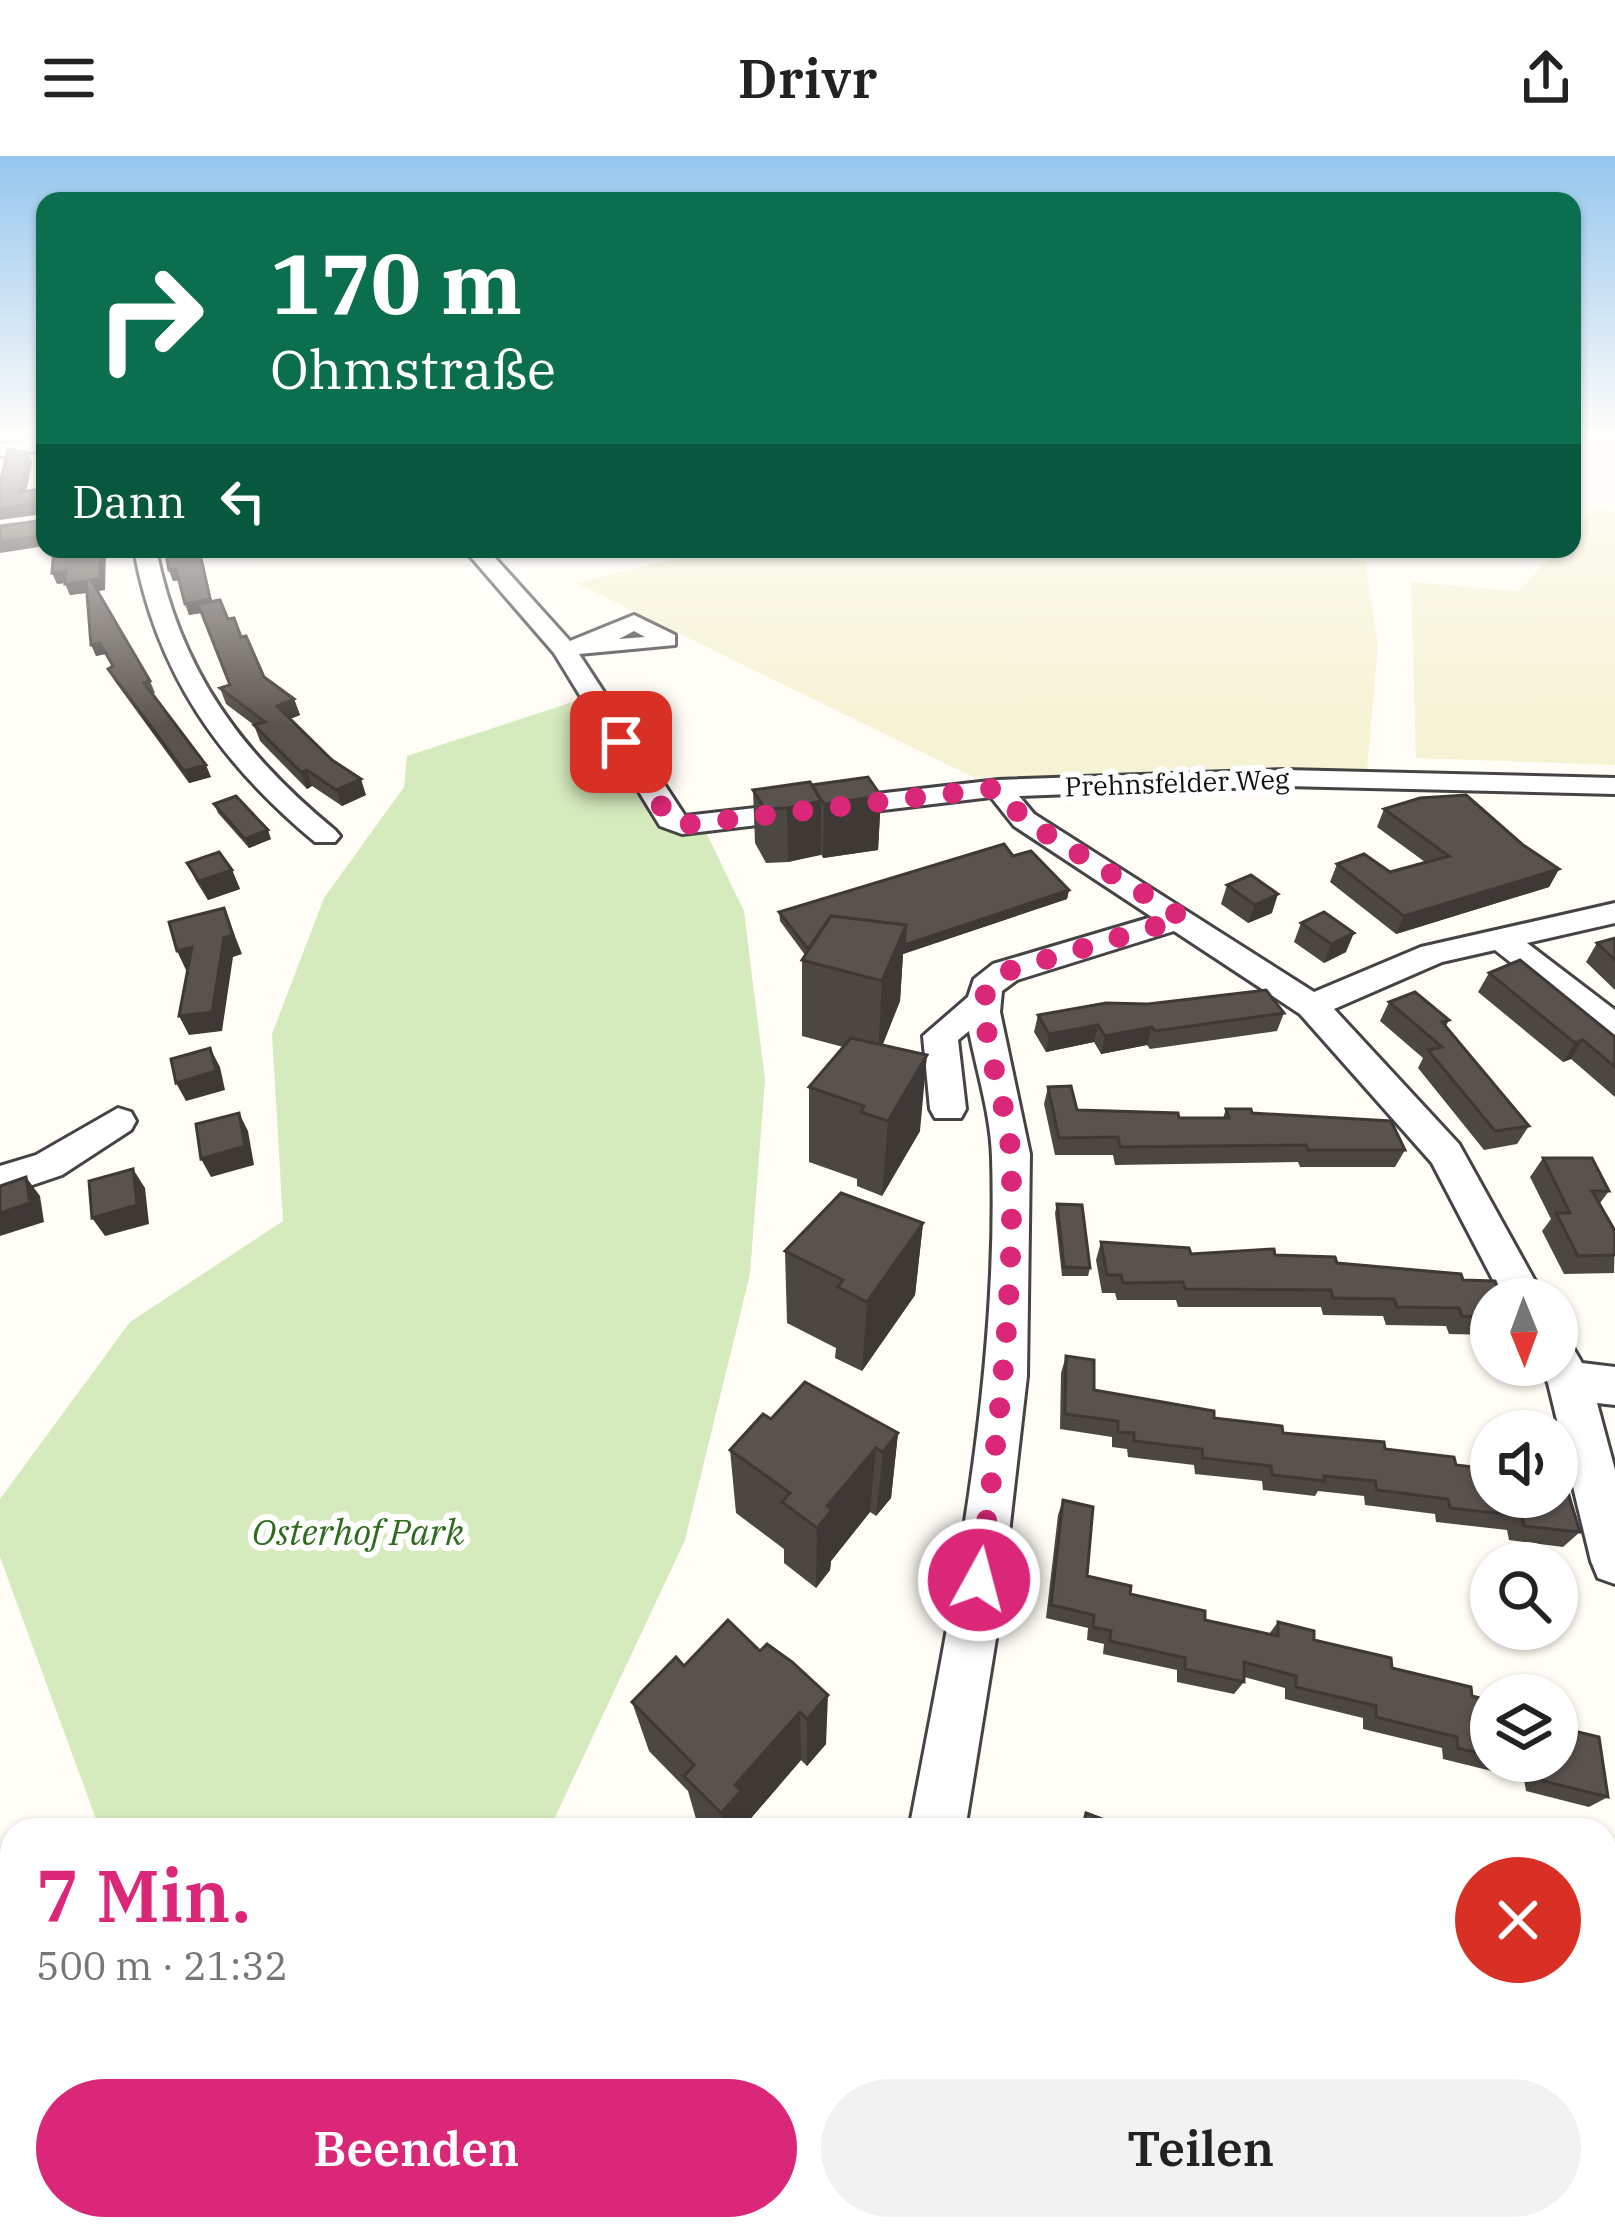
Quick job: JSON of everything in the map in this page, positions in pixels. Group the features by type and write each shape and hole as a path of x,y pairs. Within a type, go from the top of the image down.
{"street":[{"path":"147,558 167,630 202,712 271,794 325,836"},
{"name":"Prehnsfelder Weg","path":"485,558 578,646 670,820 701,824 998,788 1285,778 1615,786"},
{"path":"998,788 1024,820 1183,918 1312,1006 1446,1154 1513,1278"},
{"path":"1312,1006 1432,954 1615,913"},
{"path":"939,1818 974,1620 1005,1376 1011,1154 984,1002 986,987 1005,972 1183,918"},
{"path":"1497,936 1615,1027"},
{"path":"948,1109 940,1036 984,1002"},
{"path":"0,1181 49,1166 118,1121"},
{"path":"1578,1374 1615,1385"},
{"path":"1567,1386 1615,1562"}],"shaded area":[{"path":"1581,532 1615,532 1615,765 1416,758 1411,582 1519,591 1550,558 1581,558"},
{"path":"679,558 1351,558 1365,562 1378,645 1367,770 975,778 576,583"}],"green space":[{"name":"Osterhof Park","path":"591,696 670,831 702,824 744,911 765,1080 750,1274 685,1540 555,1818 96,1818 0,1557 0,1499 130,1322 283,1221 272,1034 324,898 404,787 407,756"}],"building":[{"path":"0,532 36,532 36,536 0,542"},
{"path":"53,558 101,558 100,579 91,580 150,681 144,683 206,765 184,771 108,669 113,666 100,643 91,645 86,581 65,584 66,571 52,573"},
{"path":"167,558 201,558 210,599 185,604 176,569 169,570"},
{"path":"220,600 241,637 246,636 264,677 294,699 277,706 332,760 361,779 336,790 307,770 301,772 254,725 265,722 220,688 230,685 198,604"},
{"path":"868,777 881,796 824,804 812,785"},
{"path":"810,782 821,801 787,808 765,809 753,790"},
{"path":"1466,795 1523,845 1559,869 1404,916 1337,864 1364,854 1390,872 1449,856 1384,809 1420,798"},
{"path":"236,796 268,830 245,839 214,804"},
{"path":"1004,844 1013,856 1031,851 1069,890 904,945 906,925 831,916 808,949 779,912"},
{"path":"219,852 232,870 199,881 187,863"},
{"path":"1251,875 1278,894 1255,905 1227,885"},
{"path":"224,908 233,935 224,938 212,1012 179,1016 192,947 177,951 169,922"},
{"path":"1324,912 1354,933 1331,944 1301,923"},
{"path":"831,916 906,925 882,981 802,960"},
{"path":"1615,938 1615,960 1597,943"},
{"path":"1520,960 1615,1037 1615,1067 1583,1040 1575,1043 1489,973"},
{"path":"1266,990 1284,1013 1105,1036 1098,1025 1049,1034 1038,1015 1106,1003 1148,1004"},
{"path":"1415,992 1449,1020 1442,1022 1529,1126 1495,1131 1428,1050 1442,1047 1389,1002"},
{"path":"851,1038 927,1055 888,1121 861,1112 864,1106 809,1087"},
{"path":"210,1048 216,1071 176,1083 171,1059"},
{"path":"1071,1086 1077,1110 1229,1118 1226,1109 1251,1109 1252,1113 1391,1121 1405,1150 1308,1150 1306,1145 1120,1147 1118,1137 1059,1138 1048,1087"},
{"path":"239,1113 245,1146 201,1159 196,1124"},
{"path":"1543,1158 1592,1158 1609,1191 1592,1191 1615,1231 1615,1255 1578,1256 1556,1213 1570,1213"},
{"path":"133,1169 137,1205 92,1218 89,1181"},
{"path":"26,1177 30,1203 0,1213 0,1186"},
{"path":"841,1193 923,1223 867,1302 838,1287 843,1280 785,1251"},
{"path":"1057,1204 1082,1205 1090,1268 1064,1267"},
{"path":"1101,1242 1189,1248 1191,1254 1274,1249 1275,1255 1335,1257 1337,1263 1461,1274 1463,1280 1470,1280 1470,1316 1462,1316 1459,1308 1397,1307 1394,1299 1333,1298 1331,1290 1185,1289 1183,1282 1123,1283 1121,1275 1107,1275"},
{"path":"1066,1356 1094,1360 1094,1390 1214,1411 1214,1418 1282,1426 1283,1433 1384,1442 1385,1449 1454,1457 1456,1465 1470,1467 1470,1510 1450,1508 1448,1499 1377,1490 1375,1481 1272,1475 1271,1466 1203,1458 1202,1449 1134,1441 1134,1433 1118,1432 1118,1421 1065,1414"},
{"path":"805,1382 898,1433 883,1452 876,1448 827,1506 832,1510 817,1528 782,1502 790,1493 730,1450 763,1414 771,1419"},
{"path":"1063,1500 1093,1507 1087,1576 1131,1586 1130,1594 1205,1611 1205,1620 1278,1636 1278,1622 1314,1631 1314,1640 1391,1658 1392,1668 1470,1687 1470,1751 1458,1748 1457,1737 1376,1717 1376,1706 1296,1687 1296,1676 1244,1662 1244,1682 1185,1669 1185,1658 1110,1641 1111,1631 1093,1627 1094,1615 1051,1605"},
{"path":"1522,1518 1576,1518 1580,1532 1524,1526"},
{"path":"728,1620 760,1651 767,1644 828,1695 807,1719 800,1712 735,1785 741,1791 721,1813 684,1776 694,1765 632,1702 676,1657 684,1666"},
{"path":"1578,1732 1599,1737 1608,1797 1547,1782 1578,1782"}],"route":[{"path":"621,742 670,820 682,825 998,788 1024,820 1183,918 1005,972 986,987 983,1012 1011,1154 1005,1376 979,1580"}]}
